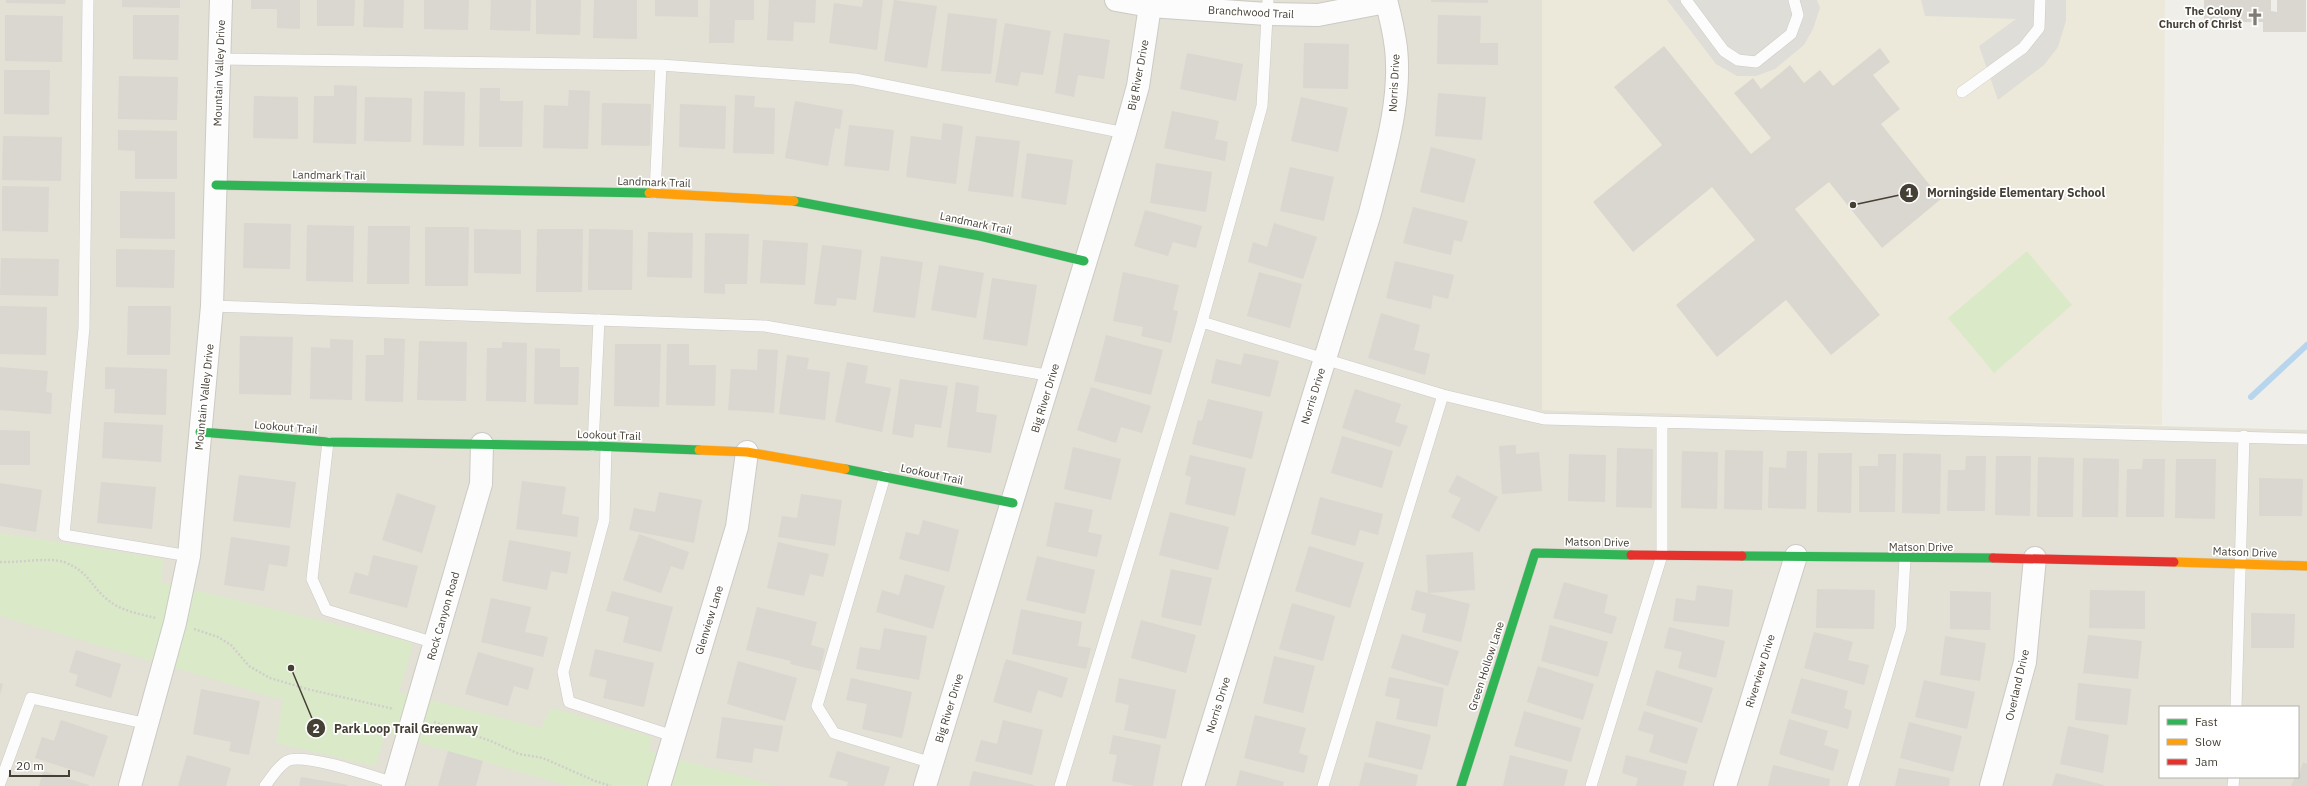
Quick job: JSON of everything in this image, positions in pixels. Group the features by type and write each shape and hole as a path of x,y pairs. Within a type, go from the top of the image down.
{"street":[{"name":"Mountain Valley Drive","path":"130,786 175,623 189,556 212,306 220,0"},
{"name":"Branchwood Trail","path":"1116,0 1150,6 1268,7 1318,15 1386,1"},
{"name":"Norris Drive","path":"1193,786 1370,213 1389,138 1394,103 1396,48 1386,1"},
{"name":"Big River Drive","path":"925,786 1052,376 1084,261 1125,132 1138,86 1150,6"},
{"name":"Landmark Trail","path":"216,185 655,193 792,201 849,210 980,236 1084,261"},
{"name":"Lookout Trail","path":"200,432 328,442 593,446 747,452 885,476 1012,503"},
{"name":"Rock Canyon Road","path":"394,785 481,484 482,444"},
{"name":"Glenview Lane","path":"659,786 737,527 747,452"},
{"name":"Matson Drive","path":"1535,553 1796,556 1905,559 2035,558 2307,566"},
{"name":"Green Hollow Lane","path":"1460,786 1535,553"},
{"name":"Riverview Drive","path":"1725,786 1796,556"},
{"name":"Overland Drive","path":"1991,786 2025,662 2035,558"}],"lane":[{"path":"88,0 84,328 64,535 189,556"},
{"path":"1686,0 1724,51 1738,60 1756,62 1791,34 1798,15 1794,0"},
{"path":"1962,92 2024,48 2039,28 2040,0"},
{"path":"1060,786 1202,322 1262,106 1268,7"},
{"path":"219,59 661,65 855,79 1125,132"},
{"path":"655,193 661,65"},
{"path":"212,306 765,326 1052,376"},
{"path":"593,446 599,320"},
{"path":"1202,322 1325,358 1443,395 1544,419 2244,436 2307,439"},
{"path":"1323,786 1443,395"},
{"path":"1591,786 1662,555 1662,423"},
{"path":"2236,706 2242,564 2244,436"},
{"path":"328,442 312,579 326,610 435,643"},
{"path":"606,447 604,520 563,672 569,702 673,736"},
{"path":"885,476 817,706 834,733 932,763"},
{"path":"1853,786 1901,628 1905,559"},
{"path":"0,783 31,698 148,724"},
{"path":"265,786 277,768 289,760 311,759 394,785"}],"path":[{"path":"0,562 63,562 79,569 92,580 107,600 118,608 161,619"},
{"path":"188,627 218,637 231,645 249,666 270,678 307,689 396,710"},
{"path":"428,720 491,741 519,754 543,758 595,781 611,786"}],"shaded area":[{"path":"0,0 1542,0 1542,410 2307,430 2307,786 0,786"},
{"path":"1542,0 2165,0 2162,425 1542,410"},
{"path":"1667,0 1817,0 1820,8 1813,29 1804,45 1775,69 1756,76 1737,76 1716,64"},
{"path":"1921,0 2066,0 2066,21 2058,47 2044,65 1998,100 1979,46 2016,19 1925,16"}],"green space":[{"path":"2027,251 2072,305 1994,373 1948,318"},
{"path":"0,533 163,559 161,582 413,643 399,692 541,728 551,708 652,737 649,751 777,786 568,786 386,733 375,766 276,743 283,700 0,616"}],"building":[{"path":"6,0 66,0 65,4 6,3"},
{"path":"122,0 180,0 180,8 122,7"},
{"path":"251,0 300,0 300,29 277,28 277,9 251,9"},
{"path":"317,0 355,0 354,26 317,26"},
{"path":"364,0 404,0 403,28 363,27"},
{"path":"424,0 469,0 468,30 424,29"},
{"path":"491,0 531,0 530,31 490,30"},
{"path":"536,0 581,0 580,35 536,34"},
{"path":"594,0 637,0 637,39 593,38"},
{"path":"655,0 698,0 698,17 655,16"},
{"path":"710,0 754,0 754,20 735,20 734,43 709,43"},
{"path":"769,0 816,0 815,23 794,22 793,41 767,40"},
{"path":"863,0 883,0 877,50 829,43 834,3 862,7"},
{"path":"894,0 937,6 927,68 884,61"},
{"path":"1431,0 1488,0 1488,3 1431,2"},
{"name":"The Colony Church of Christ","path":"2204,0 2271,0 2271,11 2277,12 2277,0 2306,0 2306,32 2263,32 2263,22 2204,22"},
{"path":"948,13 997,19 991,74 941,71"},
{"path":"5,15 63,16 62,62 5,61"},
{"path":"133,15 179,15 178,60 133,59"},
{"path":"1438,15 1481,16 1480,43 1498,43 1498,65 1437,64"},
{"path":"1005,23 1051,31 1043,75 1021,72 1018,86 995,82"},
{"path":"1064,33 1110,40 1104,79 1078,75 1074,97 1055,93"},
{"path":"1304,43 1349,44 1348,89 1303,88"},
{"path":"1664,46 1751,154 1771,138 1734,93 1753,78 1761,89 1790,65 1804,83 1820,70 1833,86 1880,48 1890,62 1873,75 1900,109 1881,124 1941,199 1882,248 1829,182 1795,209 1880,315 1831,355 1786,300 1717,357 1676,305 1755,240 1712,187 1633,252 1593,202 1662,145 1614,87"},
{"path":"1187,53 1243,64 1236,101 1180,89"},
{"path":"4,70 50,70 49,115 4,114"},
{"path":"119,76 178,77 177,120 118,119"},
{"path":"334,85 357,86 356,144 313,143 314,96 334,96"},
{"path":"480,88 500,88 500,101 523,101 522,147 479,147"},
{"path":"569,90 590,91 588,149 543,148 544,105 568,106"},
{"path":"424,91 465,92 464,146 423,145"},
{"path":"1438,93 1486,97 1482,140 1435,136"},
{"path":"735,95 755,96 754,107 775,108 774,154 733,153"},
{"path":"254,96 298,97 298,139 253,138"},
{"path":"365,97 412,98 411,142 364,141"},
{"path":"1301,97 1348,108 1338,152 1291,141"},
{"path":"795,101 843,110 840,129 835,128 828,166 785,158"},
{"path":"602,103 651,104 650,146 601,145"},
{"path":"680,104 726,106 725,149 679,147"},
{"path":"1172,111 1219,121 1215,139 1228,142 1225,161 1164,148"},
{"path":"943,123 963,126 956,184 906,177 911,136 941,140"},
{"path":"849,125 894,130 889,171 844,166"},
{"path":"118,130 177,131 177,179 135,179 135,151 118,150"},
{"path":"3,136 62,137 61,181 2,180"},
{"path":"976,136 1020,141 1013,197 968,191"},
{"path":"1431,147 1476,159 1464,203 1420,192"},
{"path":"1027,153 1073,160 1066,205 1021,198"},
{"path":"1156,163 1212,172 1206,212 1150,203"},
{"path":"1290,167 1334,177 1324,221 1280,211"},
{"path":"2,186 49,187 48,232 2,231"},
{"path":"120,191 175,192 175,239 120,238"},
{"path":"1413,207 1468,221 1462,242 1454,240 1451,255 1403,243"},
{"path":"1145,210 1202,226 1196,248 1173,242 1168,256 1134,246"},
{"path":"244,223 291,224 290,269 243,268"},
{"path":"1274,223 1317,237 1303,279 1248,262 1253,242 1267,247"},
{"path":"307,225 354,226 353,282 306,281"},
{"path":"368,226 410,226 409,284 367,284"},
{"path":"425,227 469,227 468,286 425,286"},
{"path":"474,229 521,230 521,274 474,273"},
{"path":"537,229 583,229 582,292 536,292"},
{"path":"589,229 633,230 632,290 588,290"},
{"path":"648,232 693,233 692,278 647,277"},
{"path":"705,233 749,234 747,284 725,284 725,294 704,293"},
{"path":"763,240 808,243 805,285 760,283"},
{"path":"822,245 862,250 856,300 837,298 836,306 814,304"},
{"path":"116,249 175,250 174,288 116,287"},
{"path":"881,256 923,262 915,318 873,312"},
{"path":"1,258 59,259 58,296 0,295"},
{"path":"1395,261 1454,275 1448,299 1433,295 1431,309 1386,298"},
{"path":"939,265 984,273 976,318 931,310"},
{"path":"1123,272 1179,285 1173,310 1178,311 1171,343 1141,336 1143,327 1113,321"},
{"path":"1259,272 1302,284 1290,328 1247,316"},
{"path":"992,278 1037,285 1027,346 983,339"},
{"path":"0,306 47,307 46,355 0,354"},
{"path":"128,306 171,306 170,355 127,355"},
{"path":"1381,313 1420,325 1414,350 1430,354 1425,375 1368,358"},
{"path":"1106,335 1163,350 1151,395 1094,381"},
{"path":"240,336 293,337 291,395 239,394"},
{"path":"384,338 405,339 403,402 365,401 366,355 384,355"},
{"path":"330,339 353,340 352,400 310,399 311,347 330,348"},
{"path":"419,341 467,342 466,401 417,400"},
{"path":"502,342 527,343 526,402 486,401 487,348 502,348"},
{"path":"615,344 661,344 659,407 614,406"},
{"path":"667,344 689,344 689,365 716,365 715,406 666,405"},
{"path":"535,348 560,349 560,367 579,367 578,405 534,404"},
{"path":"758,349 778,350 774,413 728,410 731,369 757,370"},
{"path":"1244,353 1279,361 1270,397 1211,383 1216,359 1241,365"},
{"path":"787,355 809,358 807,369 830,372 825,420 779,414"},
{"path":"847,362 868,366 865,383 891,388 882,432 835,422"},
{"path":"0,367 48,371 46,392 52,393 51,414 0,410"},
{"path":"105,367 167,369 166,415 114,413 115,389 105,389"},
{"path":"900,379 948,386 941,428 915,424 913,438 892,434"},
{"path":"956,382 979,386 976,412 997,415 991,453 947,447"},
{"path":"1091,387 1151,406 1142,433 1121,427 1116,443 1077,430"},
{"path":"1355,389 1401,404 1395,422 1408,426 1400,447 1342,428"},
{"path":"1208,399 1263,412 1252,459 1192,444 1198,420 1202,421"},
{"path":"104,422 163,425 161,462 102,458"},
{"path":"0,430 30,431 30,465 0,465"},
{"path":"1342,436 1393,451 1382,488 1331,473"},
{"path":"1516,445 1516,454 1539,452 1542,491 1502,494 1499,446"},
{"path":"1073,447 1121,459 1111,500 1064,489"},
{"path":"1617,448 1653,449 1652,508 1616,507"},
{"path":"1725,450 1763,451 1762,510 1724,509"},
{"path":"1682,451 1718,452 1717,509 1681,508"},
{"path":"1787,451 1807,451 1806,509 1768,508 1769,467 1786,468"},
{"path":"1818,453 1852,453 1851,513 1817,512"},
{"path":"1903,453 1941,454 1940,514 1902,513"},
{"path":"1569,454 1606,455 1605,502 1568,501"},
{"path":"1878,454 1896,454 1895,512 1859,512 1859,466 1878,466"},
{"path":"1190,455 1246,468 1235,516 1185,504 1191,477 1185,475"},
{"path":"1966,456 1986,456 1985,511 1947,511 1948,470 1965,470"},
{"path":"1996,456 2031,456 2030,516 1995,515"},
{"path":"2038,457 2074,458 2073,517 2037,517"},
{"path":"2083,458 2119,459 2118,517 2082,517"},
{"path":"2143,459 2165,459 2164,517 2126,517 2127,469 2142,469"},
{"path":"2176,459 2216,459 2215,519 2175,518"},
{"path":"239,475 296,482 290,528 233,521"},
{"path":"1457,475 1498,497 1479,532 1451,517 1461,498 1448,492"},
{"path":"2259,478 2303,479 2302,516 2259,516"},
{"path":"522,481 566,487 562,514 579,517 577,537 516,529"},
{"path":"101,482 156,487 152,529 97,523"},
{"path":"0,483 42,490 36,532 0,526"},
{"path":"659,492 702,500 694,543 629,530 634,508 655,512"},
{"path":"397,493 436,506 422,553 382,540"},
{"path":"801,494 842,500 835,546 778,537 782,516 797,518"},
{"path":"1320,497 1383,514 1378,535 1360,530 1355,546 1311,534"},
{"path":"1055,502 1093,510 1088,532 1102,535 1097,557 1046,546"},
{"path":"1170,512 1229,527 1218,570 1159,555"},
{"path":"923,520 959,530 949,572 899,559 906,532 919,535"},
{"path":"639,534 689,552 683,570 671,566 661,593 623,580"},
{"path":"231,537 290,546 287,567 269,564 264,591 224,585"},
{"path":"509,540 571,552 567,574 551,571 547,590 502,581"},
{"path":"778,542 829,554 823,577 810,574 804,596 767,588"},
{"path":"1309,546 1364,563 1350,608 1295,591"},
{"path":"1473,552 1475,590 1428,593 1426,555"},
{"path":"373,555 418,566 407,608 349,593 355,572 368,576"},
{"path":"1037,556 1095,570 1085,614 1026,600"},
{"path":"1171,569 1212,578 1201,626 1161,617"},
{"path":"905,574 945,586 933,629 876,612 882,590 899,595"},
{"path":"1564,582 1608,595 1604,613 1617,617 1612,634 1553,618"},
{"path":"1697,585 1733,590 1729,627 1673,621 1676,598 1695,601"},
{"path":"1817,589 1875,590 1874,629 1816,628"},
{"path":"1416,590 1470,604 1461,642 1422,632 1426,614 1411,610"},
{"path":"2090,590 2145,591 2145,629 2089,628"},
{"path":"612,591 673,607 661,652 623,642 629,617 606,611"},
{"path":"1950,591 1991,592 1990,630 1950,629"},
{"path":"491,598 531,607 525,632 548,637 543,657 481,642"},
{"path":"1292,603 1335,616 1323,661 1279,649"},
{"path":"757,607 817,622 811,645 825,649 820,671 790,664 791,661 746,650"},
{"path":"1021,609 1082,622 1078,646 1091,648 1086,669 1012,654"},
{"path":"2251,613 2295,614 2294,648 2251,648"},
{"path":"1141,620 1196,635 1186,673 1131,658"},
{"path":"1550,625 1608,642 1598,677 1541,661"},
{"path":"1669,627 1725,641 1716,678 1678,668 1682,652 1664,648"},
{"path":"884,628 927,636 919,680 856,669 860,647 880,650"},
{"path":"1814,632 1853,642 1848,660 1869,665 1864,685 1804,668"},
{"path":"1402,634 1459,651 1448,686 1391,668"},
{"path":"2088,635 2142,641 2138,679 2083,673"},
{"path":"1945,636 1986,643 1980,681 1940,675"},
{"path":"595,649 654,663 644,707 603,698 607,680 589,676"},
{"path":"76,650 121,664 111,698 75,686 78,675 69,672"},
{"path":"478,652 534,668 528,690 514,686 508,706 465,694"},
{"path":"1274,656 1315,666 1303,713 1263,703"},
{"path":"1006,659 1068,678 1062,698 1038,690 1031,713 993,702"},
{"path":"738,661 797,678 785,721 727,704"},
{"path":"1538,666 1594,684 1583,720 1527,702"},
{"path":"1656,670 1713,688 1702,723 1646,705"},
{"path":"1389,677 1444,688 1437,727 1396,719 1400,699 1385,696"},
{"path":"851,678 912,692 902,738 862,729 867,704 846,700"},
{"path":"1119,678 1176,690 1166,739 1124,730 1129,705 1115,702"},
{"path":"1801,678 1848,691 1844,708 1852,711 1848,729 1791,713"},
{"path":"1924,680 1975,692 1967,729 1915,717"},
{"path":"0,683 3,684 0,695"},
{"path":"2078,683 2131,689 2127,725 2075,720"},
{"path":"201,689 260,701 249,755 229,751 231,742 193,734"},
{"path":"1524,711 1581,728 1571,762 1514,746"},
{"path":"1644,711 1698,728 1687,764 1649,752 1654,735 1638,730"},
{"path":"1255,715 1306,728 1299,753 1308,756 1304,773 1244,758"},
{"path":"722,717 783,726 778,752 754,748 752,763 716,758"},
{"path":"1789,719 1828,731 1824,745 1839,750 1833,771 1779,754"},
{"path":"61,720 108,736 94,777 35,758 42,737 54,741"},
{"path":"1003,720 1043,730 1032,775 975,761 981,740 997,744"},
{"path":"1376,721 1431,735 1422,770 1368,757"},
{"path":"1909,722 1962,736 1953,772 1900,758"},
{"path":"2068,726 2109,735 2103,773 2060,764"},
{"path":"1113,735 1161,745 1153,786 1135,786 1112,781 1117,755 1109,754"},
{"path":"448,751 483,761 476,786 438,786"},
{"path":"837,751 890,767 884,786 847,786 848,782 829,777"},
{"path":"187,755 231,768 226,786 178,786"},
{"path":"1510,755 1568,770 1564,786 1503,786"},
{"path":"1626,755 1687,771 1683,786 1636,786 1638,778 1622,773"},
{"path":"1365,762 1418,775 1416,786 1359,786"},
{"path":"2303,762 2307,764 2307,786 2291,786 2295,778 2299,778"},
{"path":"1773,765 1830,779 1829,786 1768,786"},
{"path":"1899,768 1950,778 1949,786 1895,786"},
{"path":"1240,770 1284,782 1283,786 1236,786"},
{"path":"43,771 89,785 89,786 39,786"},
{"path":"973,771 1034,785 1034,786 969,786"},
{"path":"2056,773 2104,785 2104,786 2052,786"},
{"path":"301,777 348,785 299,786"}],"waterway":[{"path":"2251,397 2307,345"}],"traffic: fast":[{"path":"216,185 649,193"},
{"path":"794,201 980,236 1084,261"},
{"path":"200,432 328,442 593,446 699,450"},
{"path":"845,469 1013,503"},
{"path":"1461,786 1535,553 1631,555"},
{"path":"1742,556 1993,558"}],"traffic: slow":[{"path":"649,193 794,201"},
{"path":"699,450 747,452 845,469"},
{"path":"2174,562 2307,566"}],"traffic: jam":[{"path":"1631,555 1742,556"},
{"path":"1993,558 2174,562"}],"place":[{"name":"The Colony Church of Christ","path":"2255,17"},
{"name":"Morningside Elementary School","path":"1853,205"},
{"name":"Park Loop Trail Greenway","path":"291,668"}]}
